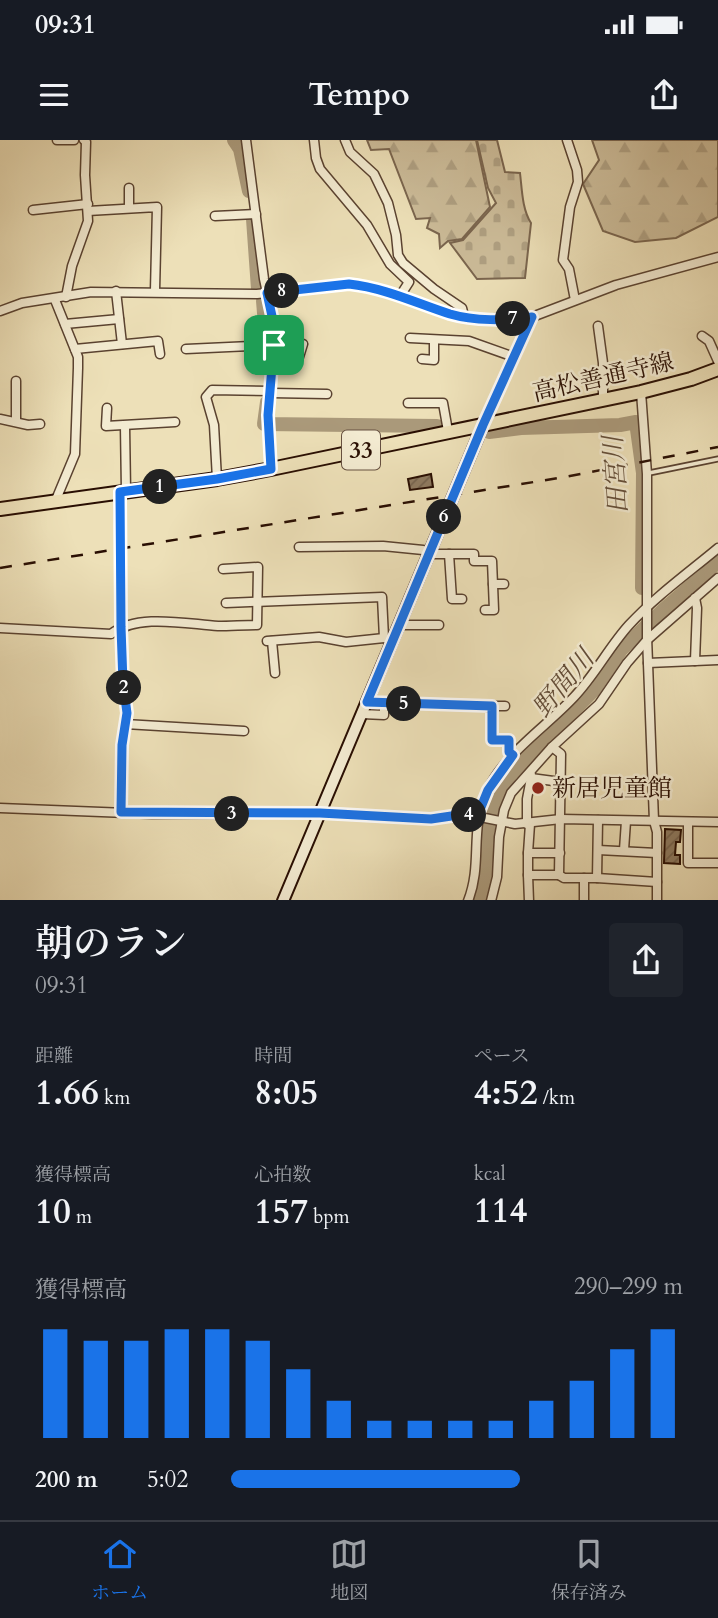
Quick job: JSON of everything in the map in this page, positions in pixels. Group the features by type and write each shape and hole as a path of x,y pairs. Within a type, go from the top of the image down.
{"main road":[{"name":"高松善通寺線","path":"0,509 271,469 641,392 718,369"},
{"path":"283,900 367,702 388,639 400,623 483,425"}],"street":[{"path":"57,140 74,140"},
{"path":"66,297 72,265 89,221 84,140"},
{"path":"246,140 267,293 275,330 270,345 274,356 268,424 271,469"},
{"path":"314,140 320,169 367,225 390,264 408,282 400,296"},
{"path":"345,140 350,152 374,174 388,203 398,255 419,277 462,308 464,316"},
{"path":"567,140 578,182 570,207 564,260 569,269 575,300"},
{"path":"129,188 129,208"},
{"path":"33,210 157,207 155,291"},
{"path":"215,216 256,214"},
{"path":"1,307 91,292 267,293 349,284 400,296 453,315 481,319 532,317 616,285 718,257"},
{"path":"116,291 122,344"},
{"path":"55,300 75,349 78,368 75,454 55,502"},
{"path":"483,425 532,317"},
{"path":"65,324 119,319"},
{"path":"598,326 603,363 603,400"},
{"path":"702,335 709,341 718,361"},
{"path":"410,338 435,340 469,337 514,356"},
{"path":"422,359 434,360 435,340"},
{"path":"75,349 158,341 160,354"},
{"path":"274,356 299,356 303,344"},
{"path":"186,349 270,345"},
{"path":"16,381 16,421"},
{"path":"217,479 214,425 206,397 212,390 327,394"},
{"path":"641,392 647,474 647,639 657,900"},
{"path":"408,402 443,403 448,431"},
{"path":"107,408 107,426 175,422"},
{"path":"0,419 28,425 40,424"},
{"path":"121,812 122,745 127,713 121,627 125,426"},
{"path":"299,547 383,546 449,554 474,554 474,561 492,561 494,610 485,610"},
{"path":"468,900 475,879 479,817 488,790 513,755 573,698 614,643 647,607 718,548"},
{"path":"449,554 452,599 461,599"},
{"path":"0,628 111,634 121,627 159,621 217,626 257,625 258,568 223,569"},
{"path":"491,900 497,877 501,822 511,793 531,774 552,747 598,704 647,639 718,578"},
{"path":"483,587 504,584"},
{"path":"226,603 382,597 388,639 346,642 319,637 269,641 275,673"},
{"path":"695,598 695,661"},
{"path":"400,623 439,625"},
{"path":"648,663 718,660"},
{"path":"367,702 505,706"},
{"path":"362,714 384,720 384,703"},
{"path":"492,706 492,740 509,740 509,752 513,755"},
{"path":"125,724 244,731"},
{"path":"552,747 561,754 559,874"},
{"path":"531,774 561,782"},
{"path":"529,900 527,799 531,774"},
{"path":"0,808 121,812 320,813 431,819 465,814 501,822 529,824 561,819 718,822"},
{"path":"597,878 598,820"},
{"path":"624,850 626,821"},
{"path":"688,822 688,863 718,863"},
{"path":"598,850 657,853"},
{"path":"528,853 560,853"},
{"path":"528,875 559,874 564,877 657,882"},
{"path":"584,878 584,900"}],"lane":[{"path":"647,474 718,459"}],"green space":[{"path":"367,140 476,140 490,207 462,239 448,241 440,248 439,234 427,228 430,218 416,219 389,149 371,150"},
{"path":"477,140 497,140 505,172 520,173 524,205 531,223 525,278 477,279 450,243 463,240 496,203 488,188"},
{"path":"592,140 718,140 718,217 676,238 635,242 603,231 583,184 599,160"}],"building":[{"path":"431,474 433,487 410,490 408,479"},
{"path":"665,829 681,830 675,855 680,855 680,864 664,863"}],"waterway":[{"name":"田宮川","path":"234,140 240,149 249,191"},
{"name":"田宮川","path":"253,219 258,289"},
{"name":"田宮川","path":"263,301 270,333 269,358"},
{"name":"田宮川","path":"267,402 264,424 437,426"},
{"name":"田宮川","path":"489,432 636,422 643,473 642,588"},
{"name":"野間川","path":"480,900 489,822 496,800 511,774 593,691 621,650 718,562"}],"railway":[{"path":"0,568 565,477 718,447"}],"place":[{"name":"新居児童館","path":"538,788"}],"route":[{"path":"349,284 380,290 453,315 481,319 532,317 483,425 367,702 492,706 492,740 509,740 509,752 513,755 488,790 477,817 465,814 431,819 320,813 121,812 122,745 127,713 121,627 120,492 271,469 268,415 274,345 275,330 267,293 331,285 349,284"}]}
